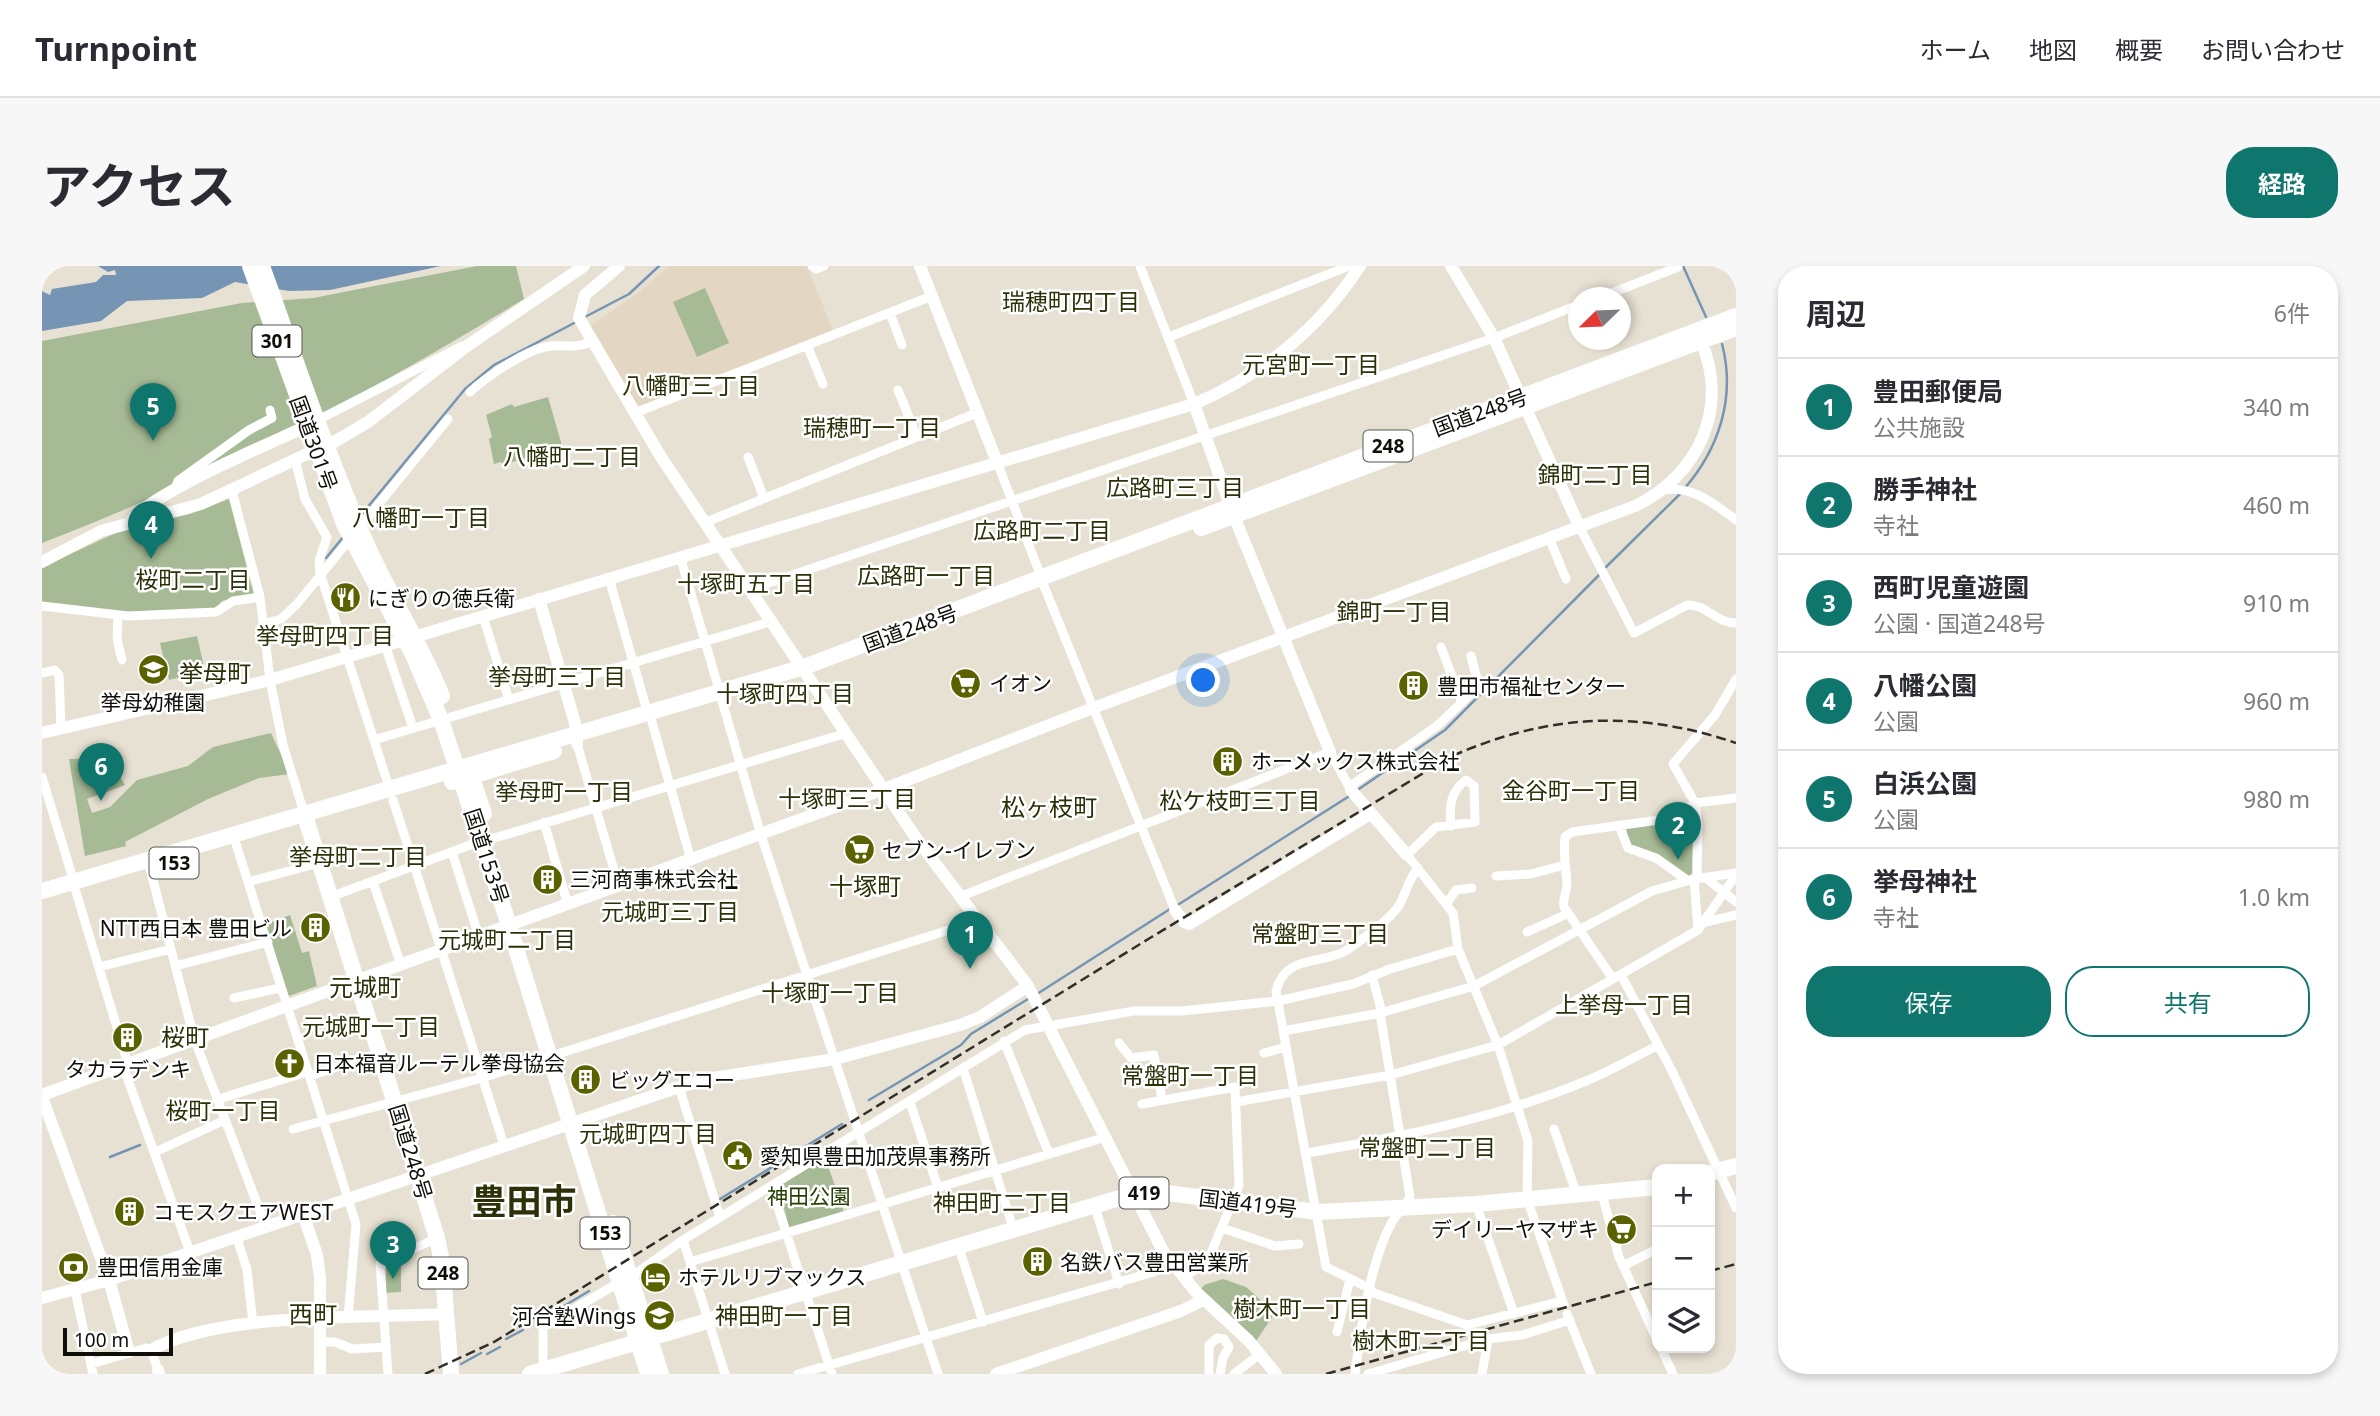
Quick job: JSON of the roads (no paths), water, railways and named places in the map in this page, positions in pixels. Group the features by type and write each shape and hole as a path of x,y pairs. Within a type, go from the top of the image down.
{"highway":[{"name":"国道301号","path":"250,266 349,518 410,638 446,719 465,772"},
{"name":"国道301号","path":"262,266 311,418"},
{"name":"国道248号","path":"1521,403 1736,316"},
{"name":"国道248号","path":"465,772 807,671 1521,403 1736,328"},
{"name":"153","path":"42,901 75,887 465,772"},
{"name":"国道153号","path":"465,772 644,1340 661,1374"},
{"name":"国道248号","path":"306,820 437,1238 442,1262 451,1374"},
{"name":"153","path":"150,865 236,845 306,820"},
{"name":"153","path":"42,891 75,887"},
{"path":"1715,1171 1736,1166"},
{"name":"国道419号","path":"539,1373 708,1319 1133,1194 1160,1192 1318,1212 1476,1204 1652,1188"},
{"name":"国道153号","path":"644,1340 648,1374"}],"street":[{"path":"334,442 368,422 467,346 584,266"},
{"path":"619,266 585,295 580,320 592,342 637,412 644,429 884,789 959,897 1028,986 1163,1251 1203,1300 1260,1354 1276,1374"},
{"path":"812,266 816,269 824,266"},
{"path":"920,266 1140,827 1174,907 1189,924 1366,809"},
{"path":"1140,266 1232,510 1330,752 1350,789 1447,903 1455,920 1458,949 1498,1045 1528,1142 1527,1199 1591,1374"},
{"path":"1169,337 1349,266"},
{"path":"42,733 270,680 1194,404 1228,389 1287,350 1321,317 1360,266"},
{"path":"1451,266 1494,338 1521,403 1580,528 1601,564 1634,633 1687,605 1695,605 1723,622 1736,622"},
{"path":"1627,287 1678,267"},
{"path":"637,412 932,296"},
{"path":"751,589 1494,338 1568,309"},
{"path":"890,313 902,345"},
{"path":"129,1352 108,1280 42,1096 194,1038 761,835 1635,506 1662,490 1685,470 1706,432 1712,403 1711,382 1701,341"},
{"path":"470,392 481,382 546,346 575,349 592,342"},
{"path":"807,345 823,384"},
{"path":"130,522 136,511 311,418 447,352 467,346"},
{"path":"898,390 916,437"},
{"path":"174,490 178,481 249,430 272,418 270,410"},
{"path":"706,522 979,412"},
{"path":"263,620 286,616 448,419"},
{"path":"42,562 61,551 130,522 191,507 232,491 309,453"},
{"path":"748,457 764,498"},
{"path":"295,460 305,499 327,537 319,561 320,573 504,1145"},
{"path":"1662,490 1683,489 1736,520"},
{"path":"232,491 260,597 270,680 283,745 306,820"},
{"path":"1550,540 1566,579"},
{"path":"42,549 61,551"},
{"path":"680,556 761,835 938,1374"},
{"path":"609,578 691,860"},
{"path":"42,606 118,617 216,612 233,601 260,597"},
{"path":"538,599 619,887"},
{"path":"483,616 509,700"},
{"path":"118,617 117,636 122,660"},
{"path":"374,740 773,621"},
{"path":"385,645 413,728"},
{"path":"1441,647 1462,703"},
{"path":"1350,789 1437,726 1479,686 1471,656"},
{"path":"42,673 55,670 59,675 61,727"},
{"path":"1698,930 1698,819 1695,803 1672,764 1715,715 1736,679"},
{"path":"330,897 486,840 847,733"},
{"path":"959,897 1330,752"},
{"path":"42,777 99,967 125,1065 190,1252"},
{"path":"1407,855 1436,827 1451,826 1475,822 1474,786 1466,779 1456,790 1449,806 1451,826"},
{"path":"1711,1164 1657,1046 1617,977 1567,914 1563,901 1567,888 1564,839 1569,833 1674,817 1695,803 1736,798"},
{"path":"544,822 568,905"},
{"path":"1619,825 1628,848 1656,858 1724,893 1736,902"},
{"path":"236,845 356,1224 348,1318"},
{"path":"452,852 479,937"},
{"path":"248,883 319,863"},
{"path":"150,865 194,1038 267,1227"},
{"path":"1496,876 1531,874 1564,865"},
{"path":"1418,868 1408,881 1396,909 1345,952 1296,964 1284,973 1276,991 1326,1267 1371,1291 1467,1325 1514,1314 1566,1310"},
{"path":"1283,1031 1381,1013 1474,986 1630,901 1696,879 1736,874"},
{"path":"1236,1102 1390,1075 1498,1045 1698,930 1706,922 1736,874"},
{"path":"373,882 401,965"},
{"path":"1447,903 1456,890 1472,888"},
{"path":"1527,932 1567,914"},
{"path":"1706,922 1736,915"},
{"path":"293,1129 396,1104 977,921"},
{"path":"175,966 268,942"},
{"path":"99,967 171,949"},
{"path":"539,1373 543,1327 625,1279 719,1217 1025,1030 1133,1011 1193,1010 1278,1001 1353,985 1372,975 1458,949"},
{"path":"1355,1374 1361,1329 1378,1256 1400,1208 1410,1198 1381,1013 1372,975"},
{"path":"42,1297 108,1280 679,1087 713,1078 835,1059 970,1021 1028,986"},
{"path":"234,998 281,988"},
{"path":"1004,1041 1049,1154"},
{"path":"1119,1043 1131,1058 1154,1055 1162,1099"},
{"path":"1307,1153 1399,1137 1515,1106 1582,1083 1657,1046"},
{"path":"1264,1053 1286,1048"},
{"path":"217,1100 250,1087 270,1084 379,1053"},
{"path":"963,1068 1013,1228"},
{"path":"679,1087 719,1217"},
{"path":"1142,1104 1235,1087 1239,1184 1208,1261 1184,1278"},
{"path":"910,1102 938,1188"},
{"path":"155,1152 225,1120"},
{"path":"1554,1129 1577,1195"},
{"path":"690,1262 1106,1138"},
{"path":"1715,1173 1736,1208"},
{"path":"771,1186 830,1369"},
{"path":"1602,1194 1623,1266 1652,1329"},
{"path":"1094,1204 1119,1284"},
{"path":"1476,1204 1514,1314"},
{"path":"303,1214 317,1255 320,1374"},
{"path":"1222,1228 1275,1246 1299,1244"},
{"path":"237,1237 247,1270 253,1324"},
{"path":"388,1374 380,1264 437,1238"},
{"path":"683,1240 725,1374"},
{"path":"958,1245 983,1322"},
{"path":"1623,1266 1652,1252"},
{"path":"798,1374 830,1369 926,1338 1154,1272"},
{"path":"1337,1332 1350,1279"},
{"path":"75,1290 92,1369 109,1358 146,1348 151,1350 176,1337 253,1324 446,1314"},
{"path":"996,1374 1181,1311 1203,1300"},
{"path":"1367,1374 1488,1339 1522,1335 1566,1310"},
{"path":"1209,1374 1209,1345 1213,1339 1224,1339 1229,1347 1221,1370 1232,1374 1260,1354"},
{"path":"1482,1374 1488,1339"},
{"path":"320,1342 335,1342 352,1349 386,1347"},
{"path":"151,1350 158,1372"},
{"path":"1663,1353 1673,1374"}],"water":[{"path":"98,266 441,266 330,290 289,291 235,282 202,298 127,301 101,321 42,331 42,291 50,295 52,289 96,282 103,275 116,275 115,270 108,272"}],"waterway":[{"path":"583,318 629,294 659,266"},
{"path":"1683,266 1706,317"},
{"path":"362,514 465,389 494,365 578,321"},
{"path":"1684,489 1707,457 1721,421 1727,383 1722,344"},
{"path":"1605,568 1680,494"},
{"path":"326,558 344,536"},
{"path":"1356,791 1445,730 1601,573"},
{"path":"1176,906 1351,795"},
{"path":"1037,994 1170,909"},
{"path":"869,1100 961,1045 971,1034 1028,999"},
{"path":"720,1199 842,1124"},
{"path":"110,1157 140,1145"},
{"path":"549,1315 589,1291"},
{"path":"506,1339 523,1330"},
{"path":"487,1354 500,1347"},
{"path":"461,1364 481,1353"}],"railway":[{"path":"425,1374 494,1342 1150,938 1450,757 1521,732 1591,721 1663,725 1736,743"},
{"path":"1715,1270 1736,1264"},
{"path":"1326,1374 1652,1283"}],"place":[{"name":"白浜公園","path":"153,441"},
{"name":"八幡公園","path":"151,559"},
{"name":"にぎりの徳兵衛","path":"345,598"},
{"name":"挙母幼稚園","path":"153,670"},
{"name":"イオン","path":"966,683"},
{"name":"豊田市福祉センター","path":"1414,686"},
{"name":"ホーメックス株式会社","path":"1228,761"},
{"name":"挙母神社","path":"101,801"},
{"name":"セブン-イレブン","path":"859,850"},
{"name":"勝手神社","path":"1678,860"},
{"name":"三河商事株式会社","path":"547,879"},
{"name":"NTT西日本 豊田ビル","path":"315,928"},
{"name":"豊田郵便局","path":"970,969"},
{"name":"タカラデンキ","path":"128,1037"},
{"name":"日本福音ルーテル拳母協会","path":"290,1063"},
{"name":"ビッグエコー","path":"586,1080"},
{"name":"愛知県豊田加茂県事務所","path":"737,1156"},
{"name":"コモスクエアWEST","path":"130,1212"},
{"name":"デイリーヤマザキ","path":"1622,1229"},
{"name":"名鉄バス豊田営業所","path":"1037,1262"},
{"name":"豊田信用金庫","path":"74,1267"},
{"name":"ホテルリブマックス","path":"655,1277"},
{"name":"西町児童遊園","path":"393,1279"},
{"name":"河合塾Wings","path":"659,1316"}],"district":[{"name":"瑞穂町四丁目","path":"1071,301"},
{"name":"元宮町一丁目","path":"1311,364"},
{"name":"八幡町三丁目","path":"691,385"},
{"name":"瑞穂町一丁目","path":"872,427"},
{"name":"八幡町二丁目","path":"572,456"},
{"name":"錦町二丁目","path":"1595,474"},
{"name":"広路町三丁目","path":"1175,487"},
{"name":"八幡町一丁目","path":"421,517"},
{"name":"広路町二丁目","path":"1042,530"},
{"name":"広路町一丁目","path":"926,575"},
{"name":"桜町二丁目","path":"193,579"},
{"name":"十塚町五丁目","path":"746,583"},
{"name":"錦町一丁目","path":"1394,611"},
{"name":"挙母町四丁目","path":"325,635"},
{"name":"挙母町","path":"215,672"},
{"name":"挙母町三丁目","path":"557,676"},
{"name":"十塚町四丁目","path":"785,693"},
{"name":"金谷町一丁目","path":"1571,790"},
{"name":"挙母町一丁目","path":"564,791"},
{"name":"十塚町三丁目","path":"847,798"},
{"name":"松ケ枝町三丁目","path":"1240,800"},
{"name":"松ヶ枝町","path":"1049,806"},
{"name":"挙母町二丁目","path":"358,856"},
{"name":"十塚町","path":"865,885"},
{"name":"元城町三丁目","path":"670,911"},
{"name":"常盤町三丁目","path":"1320,933"},
{"name":"元城町二丁目","path":"507,939"},
{"name":"元城町","path":"365,986"},
{"name":"十塚町一丁目","path":"830,992"},
{"name":"上挙母一丁目","path":"1624,1004"},
{"name":"元城町一丁目","path":"371,1026"},
{"name":"桜町","path":"185,1036"},
{"name":"常盤町一丁目","path":"1190,1075"},
{"name":"桜町一丁目","path":"223,1110"},
{"name":"元城町四丁目","path":"648,1133"},
{"name":"常盤町二丁目","path":"1427,1147"},
{"name":"豊田市","path":"524,1200"},
{"name":"神田町二丁目","path":"1002,1202"},
{"name":"樹木町一丁目","path":"1302,1308"},
{"name":"西町","path":"313,1313"},
{"name":"神田町一丁目","path":"784,1315"},
{"name":"樹木町二丁目","path":"1421,1340"}],"park label":[{"name":"神田公園","path":"809,1196"}]}
